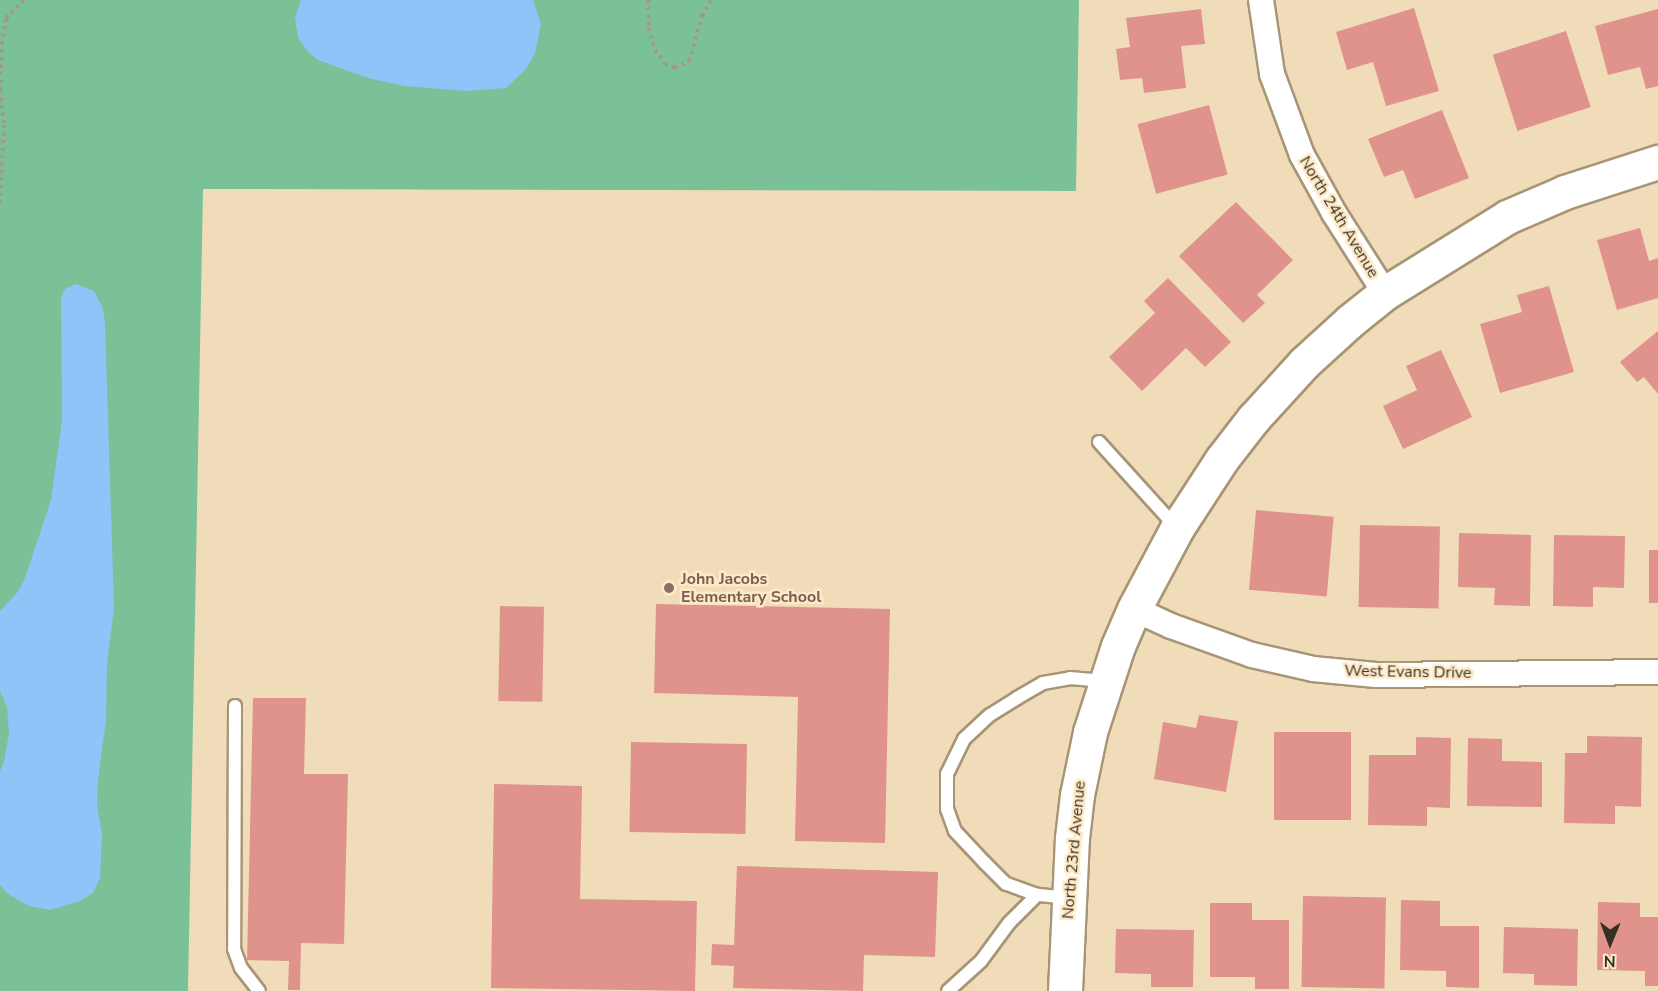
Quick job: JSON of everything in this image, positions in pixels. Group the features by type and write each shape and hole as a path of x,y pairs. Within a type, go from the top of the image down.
{"street":[{"name":"North 24th Avenue","path":"1261,0 1272,74 1302,155 1334,213 1385,293"},
{"name":"North 23rd Avenue","path":"1065,991 1053,897 1090,732 1134,609 1177,528 1222,459 1253,419 1304,363 1385,293 1508,218 1565,192 1658,162"},
{"name":"West Evans Drive","path":"1134,609 1171,626 1252,655 1313,669 1376,675 1658,672"}],"lane":[{"path":"1098,442 1177,528"},
{"path":"1053,897 1006,884 955,831 947,809 947,774 964,739 990,715 1017,698 1043,683 1070,678 1107,681"},
{"path":"235,706 234,949 241,968 259,991"},
{"path":"948,991 981,960 1009,923 1053,897"}],"path":[{"path":"0,203 4,123 0,90 2,44 6,18 24,0"},
{"path":"648,0 649,28 655,50 665,64 675,68 689,61 702,16 711,0"}],"green space":[{"path":"0,0 1079,0 1076,191 203,189 188,991 0,991"}],"water":[{"path":"301,0 533,0 541,24 535,54 526,69 506,88 467,91 404,86 368,78 318,60 307,51 298,37 295,17"},
{"path":"75,284 94,291 103,309 105,323 114,607 107,664 106,720 98,780 97,804 102,836 100,878 93,893 80,901 50,910 29,906 8,894 0,885 0,771 4,762 9,733 7,707 0,691 0,611 17,593 25,578 51,500 62,420 61,297 65,289"}],"building":[{"path":"1414,8 1439,91 1386,106 1373,62 1347,70 1336,32"},
{"path":"1201,9 1205,44 1181,46 1186,88 1144,93 1142,78 1120,80 1116,49 1130,47 1126,18"},
{"path":"1658,9 1658,86 1646,89 1640,67 1608,75 1595,26"},
{"path":"1566,31 1591,107 1517,131 1493,55"},
{"path":"1209,105 1228,175 1156,194 1138,124"},
{"path":"1442,110 1469,178 1415,199 1403,170 1384,177 1368,139"},
{"path":"1236,202 1293,260 1257,295 1265,303 1243,323 1179,256"},
{"path":"1640,228 1649,261 1658,258 1658,298 1617,310 1597,240"},
{"path":"1168,278 1231,342 1205,367 1186,348 1142,391 1109,357 1155,313 1144,301"},
{"path":"1549,286 1574,372 1500,393 1480,324 1522,312 1517,295"},
{"path":"1658,331 1658,394 1644,377 1637,382 1620,362"},
{"path":"1441,350 1472,417 1403,449 1383,406 1417,390 1406,366"},
{"path":"1256,510 1334,517 1327,596 1249,590"},
{"path":"1360,525 1440,526 1439,608 1359,607"},
{"path":"1459,533 1531,535 1530,606 1494,605 1495,588 1458,587"},
{"path":"1554,535 1625,536 1624,588 1593,587 1593,607 1553,606"},
{"path":"1649,550 1658,550 1658,603 1649,603"},
{"path":"656,604 890,609 885,843 795,841 798,697 654,693"},
{"path":"500,606 544,607 542,702 498,701"},
{"path":"253,698 306,698 304,774 348,774 344,944 301,943 300,990 288,990 289,961 247,960"},
{"path":"1199,715 1238,721 1226,792 1154,779 1163,722 1196,728"},
{"path":"1274,732 1351,732 1351,820 1274,820"},
{"path":"1587,736 1642,737 1641,807 1615,806 1615,824 1564,823 1565,753 1587,753"},
{"path":"1416,737 1451,738 1450,808 1427,807 1427,826 1368,825 1369,755 1416,755"},
{"path":"1468,738 1502,739 1502,761 1542,762 1542,807 1467,806"},
{"path":"631,742 747,744 745,834 629,832"},
{"path":"494,784 582,786 580,899 697,901 695,991 491,988"},
{"path":"737,866 938,872 935,957 864,955 863,991 733,988 734,966 711,965 712,944 734,945"},
{"path":"1303,896 1386,897 1384,988 1301,987"},
{"path":"1401,900 1440,901 1440,926 1479,926 1479,988 1446,987 1446,971 1400,970"},
{"path":"1598,902 1640,903 1640,917 1658,917 1658,986 1645,986 1645,971 1597,970"},
{"path":"1210,903 1252,903 1252,920 1289,920 1289,989 1255,989 1255,977 1210,977"},
{"path":"1504,927 1578,929 1577,986 1534,985 1534,974 1503,973"},
{"path":"1116,929 1194,930 1193,987 1151,987 1151,974 1115,973"}],"place":[{"name":"John Jacobs Elementary School","path":"669,588"}]}
